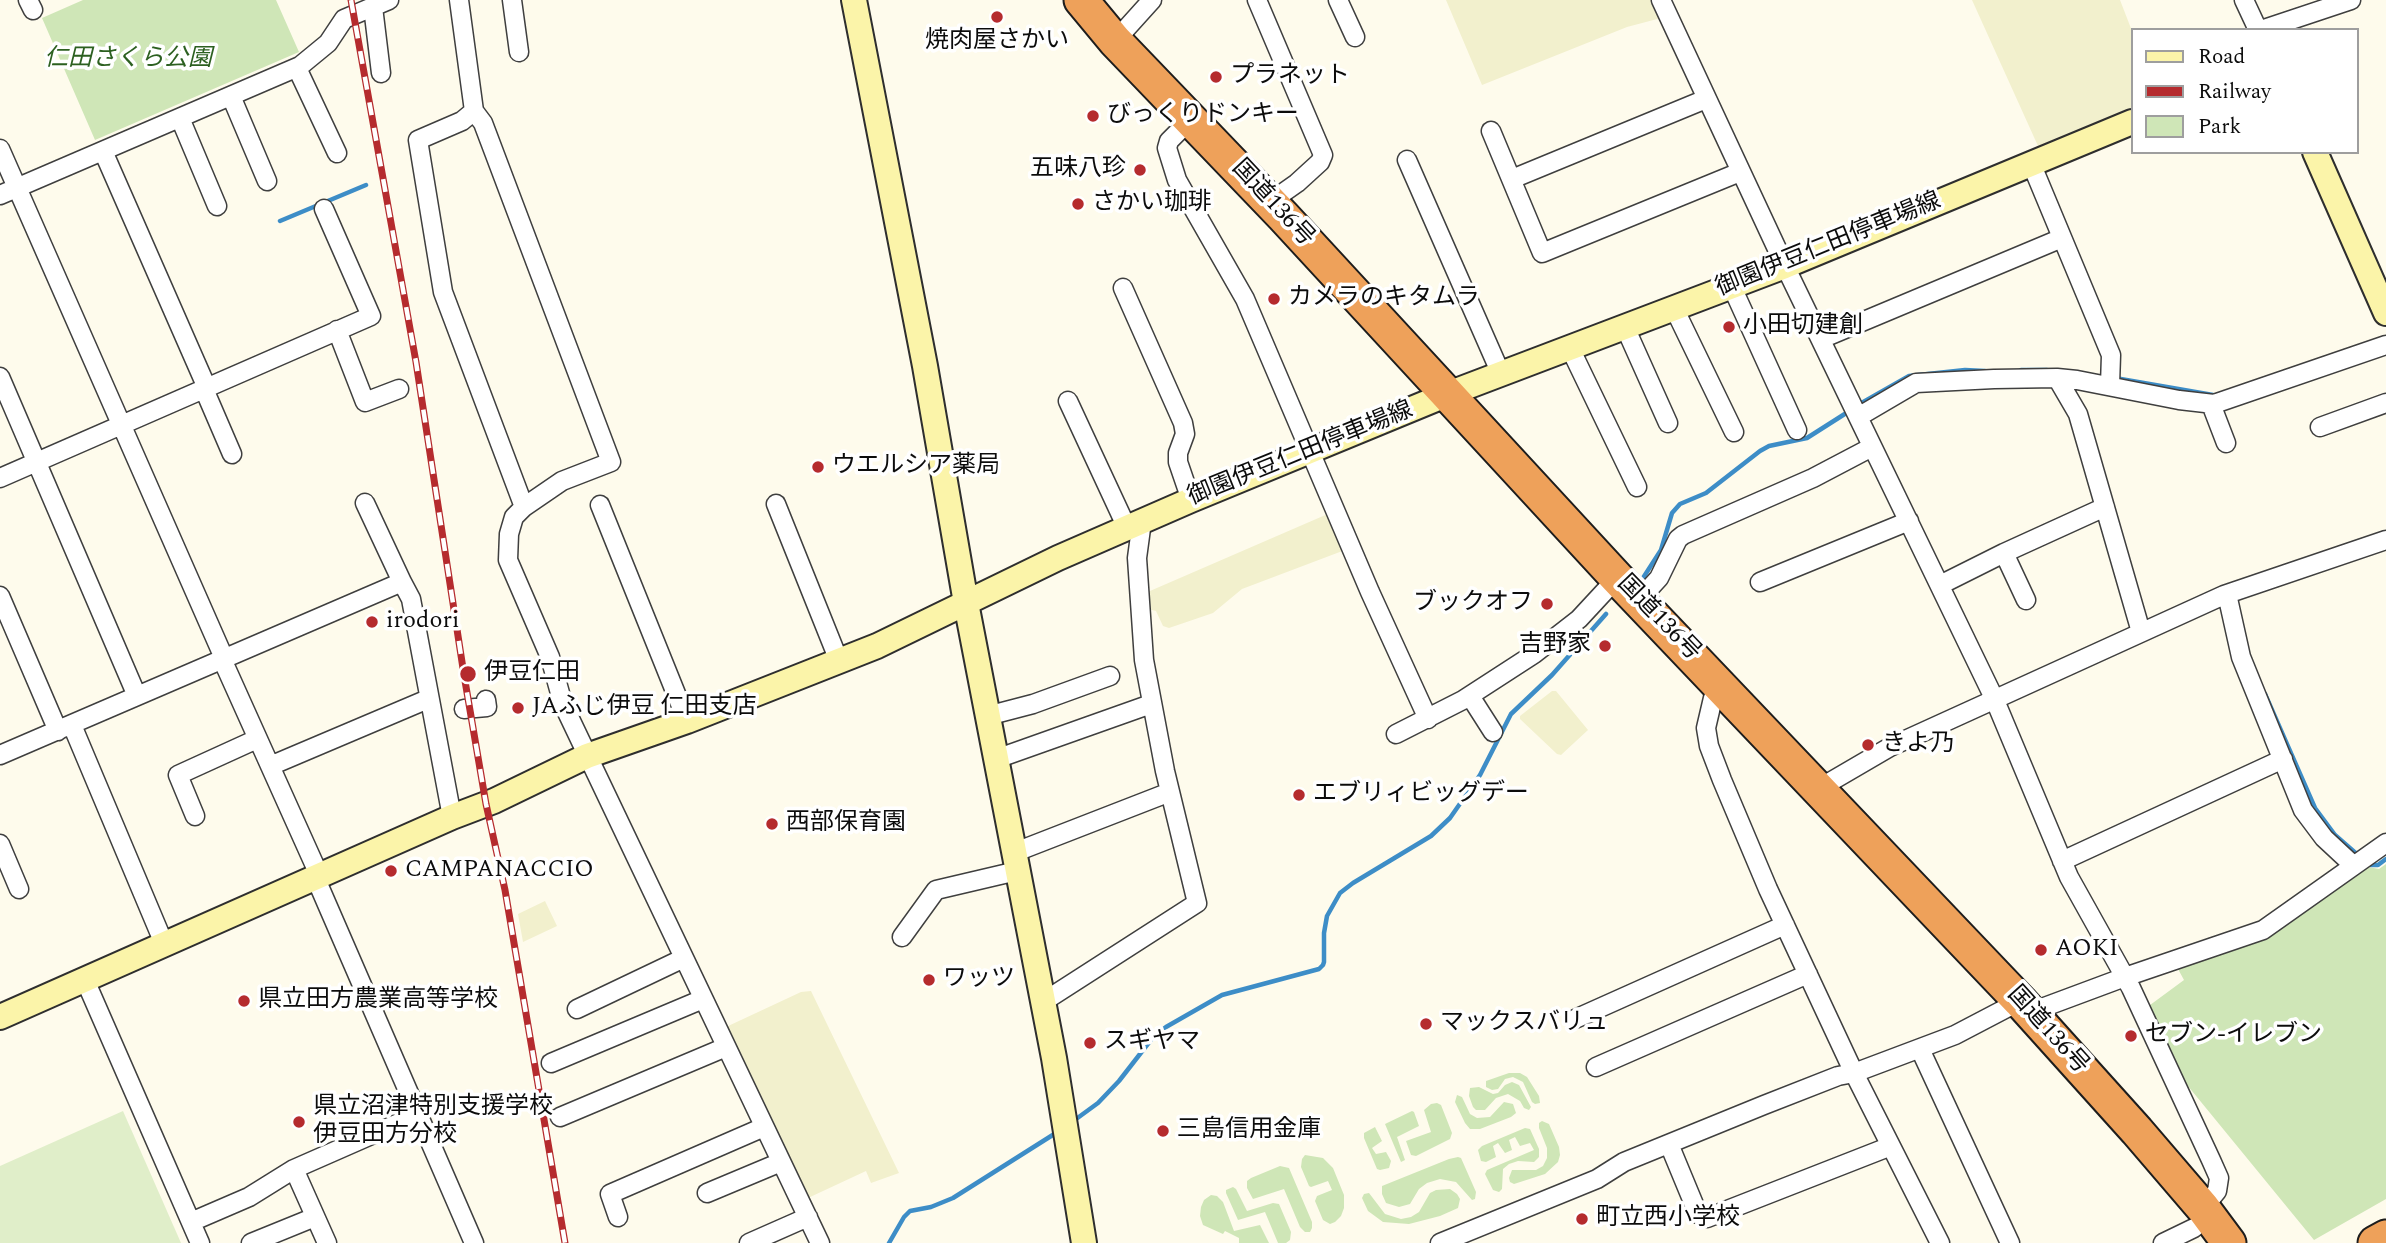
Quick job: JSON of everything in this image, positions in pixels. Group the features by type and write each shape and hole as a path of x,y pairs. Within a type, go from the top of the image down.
{"highway":[{"name":"国道136号","path":"1059,0 1184,125 1718,693 2019,1007"},
{"name":"国道136号","path":"1081,0 1184,125 1270,202 1440,398"},
{"name":"国道136号","path":"1718,693 1818,789 2019,1007 2140,1156 2201,1226 2229,1243"},
{"path":"2375,1243 2386,1237"}],"main road":[{"path":"854,0 1043,1002 1084,1243"},
{"name":"御園伊豆仁田停車場線","path":"0,1017 479,807 587,756 687,721 877,646 1191,500 1440,398 1785,266 2130,123"},
{"path":"2316,154 2386,313"}],"street":[{"path":"459,0 474,111 483,123 611,462 562,481 524,507 514,517 509,534 508,560 550,657 563,704 820,1243"},
{"path":"512,0 519,52"},
{"path":"1115,41 1152,0"},
{"path":"1257,0 1323,155 1320,162 1297,183 1270,202"},
{"path":"1338,0 1355,37"},
{"path":"1661,0 1785,266 1994,698 2062,861 2125,976 2219,1178 2217,1191 2201,1226 2163,1243"},
{"path":"2244,0 2259,28"},
{"path":"2266,28 2351,0"},
{"path":"8,192 297,68 328,43 344,19 381,3 381,73"},
{"path":"297,68 337,153"},
{"path":"231,96 267,181"},
{"path":"1512,179 1706,99"},
{"path":"474,111 462,121 418,140 443,292 524,507"},
{"path":"180,118 217,206"},
{"path":"1184,125 1167,148 1177,180 1245,299 1370,592 1428,719"},
{"path":"1491,131 1542,253 1741,172"},
{"path":"0,149 8,192 121,425 474,1243"},
{"path":"103,151 232,454"},
{"path":"1407,160 1501,374"},
{"path":"2031,163 2111,355 2110,385"},
{"path":"0,478 371,316 324,209"},
{"path":"1821,339 2062,238"},
{"path":"1731,287 1797,430"},
{"path":"1123,288 1183,424 1185,434 1178,453 1178,462 1191,500"},
{"path":"1674,308 1734,432"},
{"path":"1625,327 1668,423"},
{"path":"337,330 365,402 399,389"},
{"path":"1858,417 1916,383 2057,378 2211,404 2386,345"},
{"path":"1570,348 1637,487"},
{"path":"0,377 137,696"},
{"path":"2057,378 2078,414 2141,632"},
{"path":"1043,1002 1197,903 1151,704 1144,660 1135,524 1068,401"},
{"path":"2320,427 2386,403"},
{"path":"2211,404 2226,443"},
{"path":"1396,734 1470,696 1534,654 1621,589 1659,578 1678,539 1683,535 1813,478 1872,447"},
{"path":"365,503 411,599 453,817"},
{"path":"776,504 839,662"},
{"path":"600,505 687,721"},
{"path":"1940,585 2105,507"},
{"path":"1760,582 1909,521"},
{"path":"1818,789 1889,747 2227,594 2386,540"},
{"path":"2004,553 2026,600"},
{"path":"0,755 402,582"},
{"path":"2227,594 2241,657 2303,810 2324,838 2353,865"},
{"path":"0,596 65,728 164,946"},
{"path":"988,716 1033,704 1110,676"},
{"path":"1718,693 1706,728 1709,746 1768,889 1854,1073 1940,1243"},
{"path":"1470,696 1493,732"},
{"path":"270,766 429,699"},
{"path":"464,709 487,707 486,700"},
{"path":"996,760 1151,704"},
{"path":"195,816 178,775 257,739"},
{"path":"2062,861 2283,759"},
{"path":"902,937 936,890 1015,862 1170,792"},
{"path":"1440,1243 1597,1179 1625,1162 1669,1143 1838,1076 1854,1073 1920,1049 2019,1007 2125,976 2263,930 2386,843"},
{"path":"0,844 19,889"},
{"path":"1575,1018 1785,925"},
{"path":"576,1009 684,958"},
{"path":"1596,1067 1808,974"},
{"path":"85,981 200,1243"},
{"path":"551,1063 703,999"},
{"path":"560,1117 726,1047"},
{"path":"1920,1049 2010,1243"},
{"path":"191,1222 249,1197 294,1169 417,1115"},
{"path":"618,1217 610,1194 764,1127"},
{"path":"1669,1143 1698,1214 1703,1218 1891,1146"},
{"path":"707,1193 781,1162"},
{"path":"294,1169 327,1243"},
{"path":"251,1243 315,1217"},
{"path":"749,1243 808,1217"}],"shaded area":[{"path":"1446,0 1654,0 1661,18 1627,27 1482,85"},
{"path":"1972,0 2120,0 2131,28 2130,111 2038,146"},
{"path":"1330,513 1345,550 1242,589 1213,613 1169,628 1163,626 1156,611 1148,609 1143,594"},
{"path":"1552,691 1556,691 1588,730 1561,755 1520,719 1520,716"},
{"path":"545,901 557,926 523,942 518,914"},
{"path":"811,991 899,1173 871,1183 866,1171 808,1198 726,1027 801,992"}],"green space":[{"name":"仁田さくら公園","path":"83,0 276,0 299,52 95,140 42,18"},
{"path":"2386,864 2386,1199 2314,1240 2174,1069 2146,1008 2184,980 2178,969 2270,937 2368,867 2379,869"},
{"path":"1509,1073 1520,1073 1527,1077 1539,1096 1540,1103 1532,1102 1523,1082 1513,1077 1505,1079 1498,1089 1486,1087 1486,1081"},
{"path":"1512,1082 1519,1085 1531,1107 1529,1110 1508,1094 1496,1098 1485,1110 1476,1110 1473,1107 1469,1096 1470,1088 1479,1087 1493,1094"},
{"path":"1457,1095 1462,1097 1470,1114 1477,1118 1490,1117 1504,1102 1513,1104 1516,1113 1480,1129 1470,1129 1455,1102"},
{"path":"1437,1103 1441,1105 1452,1133 1450,1139 1416,1156 1411,1155 1406,1141 1431,1132 1424,1110"},
{"path":"123,1111 181,1243 0,1243 0,1166"},
{"path":"1412,1111 1419,1126 1397,1137 1405,1160 1401,1162 1385,1124"},
{"path":"1542,1121 1549,1124 1559,1147 1558,1162 1545,1174 1514,1184 1509,1178 1512,1170 1536,1170 1543,1166 1547,1158 1547,1148 1539,1128"},
{"path":"1375,1127 1382,1141 1372,1148 1376,1154 1386,1152 1391,1161 1389,1168 1377,1169 1364,1138 1364,1133"},
{"path":"1525,1128 1530,1129 1539,1149 1539,1157 1534,1162 1518,1161 1509,1164 1503,1169 1502,1189 1499,1192 1493,1190 1485,1174 1487,1170 1534,1150 1530,1143 1520,1146 1515,1137 1509,1140 1512,1150 1505,1153 1498,1143 1493,1146 1496,1157 1486,1162 1481,1161 1478,1150"},
{"path":"1305,1155 1323,1158 1333,1168 1344,1195 1344,1208 1335,1222 1330,1224 1323,1220 1315,1201 1317,1196 1332,1190 1328,1181 1309,1186 1301,1167"},
{"path":"1461,1158 1476,1192 1475,1199 1472,1200 1456,1182 1440,1179 1419,1189 1410,1204 1399,1207 1386,1203 1382,1186"},
{"path":"1280,1166 1289,1168 1312,1222 1310,1232 1305,1232 1300,1227 1284,1189 1253,1199 1247,1188 1247,1181 1251,1178"},
{"path":"1233,1187 1247,1211 1273,1203 1279,1204 1291,1232 1290,1240 1278,1243 1265,1212 1238,1220 1226,1193 1226,1190"},
{"path":"1450,1189 1460,1199 1458,1208 1409,1224 1383,1222 1368,1211 1362,1198 1369,1193 1385,1214 1401,1219 1419,1212 1430,1193"},
{"path":"1211,1195 1217,1196 1223,1202 1234,1231 1260,1225 1269,1243 1239,1243 1239,1238 1225,1231 1223,1234 1203,1225 1201,1207 1204,1200"}],"waterway":[{"path":"280,221 366,185"},
{"path":"1858,405 1909,376 1965,370 1985,371"},
{"path":"2021,370 2047,370"},
{"path":"2115,378 2213,395"},
{"path":"1643,578 1661,550 1672,513 1680,504 1706,493 1769,446 1807,438 1851,410"},
{"path":"1072,1122 1098,1103 1154,1036 1166,1027 1222,995 1319,969 1324,962 1327,916 1340,893 1431,836 1450,818 1480,775 1511,714 1552,675 1606,614"},
{"path":"2265,694 2315,808 2335,835 2359,856"},
{"path":"2366,862 2378,865 2386,859"},
{"path":"889,1243 910,1211 931,1207 953,1198 1059,1131"}],"railway":[{"path":"351,0 416,362 486,804 505,890 565,1243"}],"place":[{"name":"焼肉屋さかい","path":"997,17"},
{"name":"プラネット","path":"1216,77"},
{"name":"びっくりドンキー","path":"1093,116"},
{"name":"五味八珍","path":"1140,170"},
{"name":"さかい珈琲","path":"1078,204"},
{"name":"カメラのキタムラ","path":"1274,299"},
{"name":"小田切建創","path":"1729,327"},
{"name":"ウエルシア薬局","path":"818,467"},
{"name":"ブックオフ","path":"1547,604"},
{"name":"irodori","path":"372,622"},
{"name":"吉野家","path":"1605,646"},
{"name":"伊豆仁田","path":"468,674"},
{"name":"JAふじ伊豆 仁田支店","path":"518,708"},
{"name":"きよ乃","path":"1868,745"},
{"name":"エブリィビッグデー","path":"1299,795"},
{"name":"西部保育園","path":"772,824"},
{"name":"CAMPANACCIO","path":"391,871"},
{"name":"AOKI","path":"2041,950"},
{"name":"ワッツ","path":"929,980"},
{"name":"県立田方農業高等学校","path":"244,1001"},
{"name":"マックスバリュ","path":"1426,1024"},
{"name":"セブン-イレブン","path":"2131,1036"},
{"name":"スギヤマ","path":"1090,1043"},
{"name":"県立沼津特別支援学校 伊豆田方分校","path":"299,1122"},
{"name":"三島信用金庫","path":"1163,1131"},
{"name":"町立西小学校","path":"1582,1219"}]}
